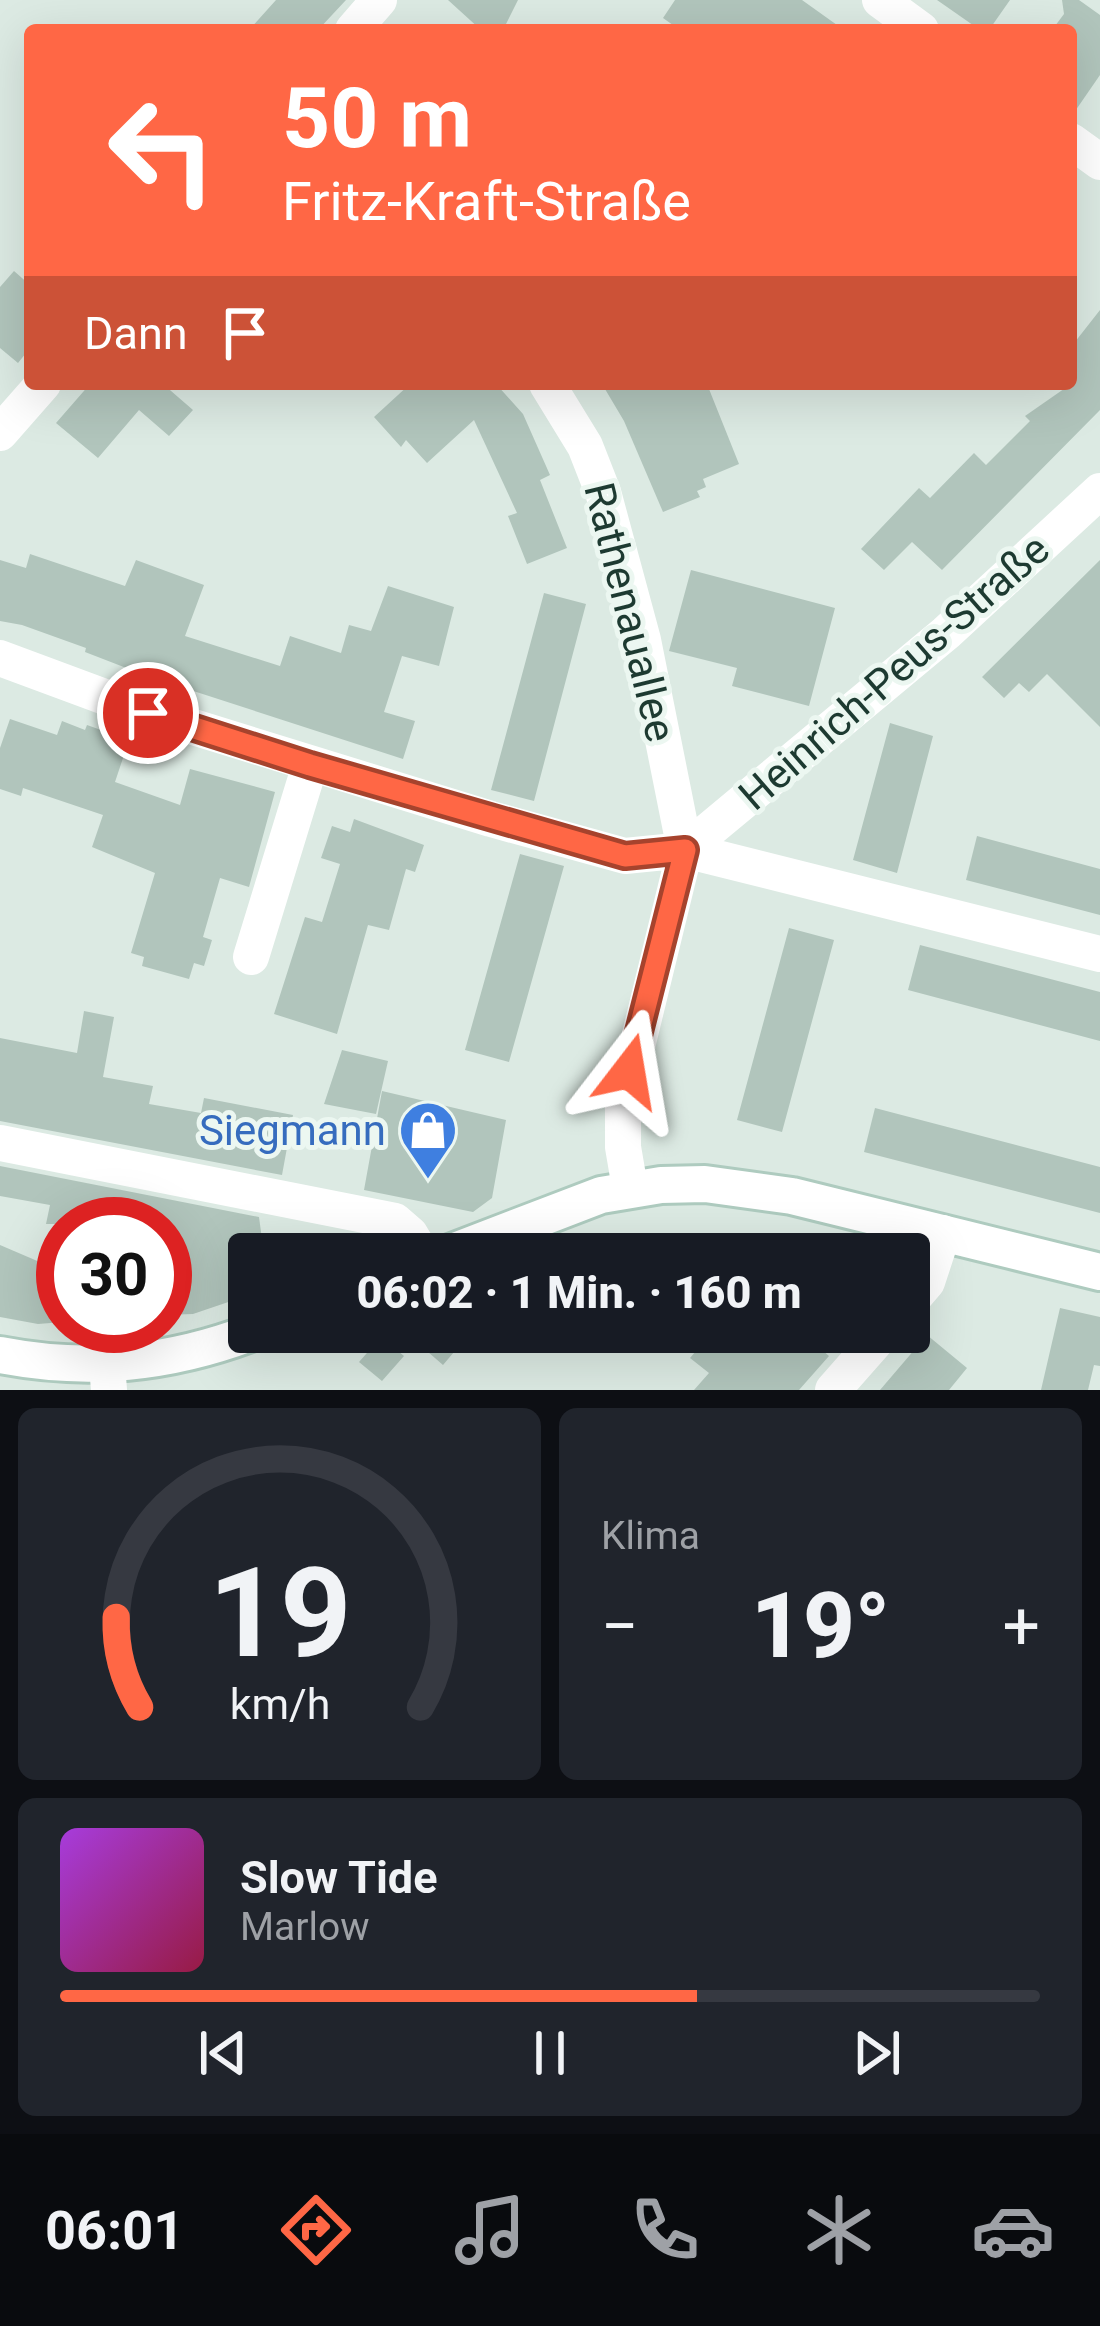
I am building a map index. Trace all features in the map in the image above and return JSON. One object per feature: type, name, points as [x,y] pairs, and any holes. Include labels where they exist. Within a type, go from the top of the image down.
[{"type":"street","points":[[358,24],[379,0]]},
{"type":"street","points":[[880,0],[913,24]]},
{"type":"street","points":[[0,433],[39,390]]},
{"type":"street","name":"Rathenauallee","points":[[552,390],[585,446],[603,492],[643,640],[685,850]]},
{"type":"street","name":"Heinrich-Peus-Straße","points":[[685,850],[946,633],[1100,491]]},
{"type":"street","points":[[0,658],[148,713],[310,765],[625,856],[685,850],[1100,954]]},
{"type":"street","points":[[251,956],[310,765]]},
{"type":"street","points":[[630,1188],[622,1104],[685,850]]},
{"type":"street","points":[[0,1143],[395,1221],[409,1233]]},
{"type":"street","points":[[499,1233],[574,1203],[630,1188],[705,1184],[748,1188],[1100,1272]]},
{"type":"street","points":[[930,1273],[943,1233]]},
{"type":"street","points":[[0,1355],[108,1378],[228,1340]]},
{"type":"street","points":[[833,1390],[866,1353]]},
{"type":"building","points":[[276,0],[346,0],[324,24],[254,24]]},
{"type":"building","points":[[448,0],[518,0],[506,24],[474,24]]},
{"type":"building","points":[[675,0],[802,0],[836,24],[672,24],[663,18]]},
{"type":"building","points":[[937,0],[1010,0],[993,24],[971,24]]},
{"type":"building","points":[[1062,0],[1079,0],[1100,15],[1100,75],[1077,108],[1077,24],[1056,24],[1064,14]]},
{"type":"building","points":[[14,271],[24,280],[24,356],[18,363],[0,348],[0,287]]},
{"type":"building","points":[[1100,310],[1100,410],[942,570],[912,542],[884,570],[861,549],[919,488],[930,498],[974,453],[986,465],[1030,421],[1025,416],[1062,390],[1077,390],[1077,339]]},
{"type":"building","points":[[85,390],[170,390],[193,410],[169,436],[139,410],[98,458],[56,423]]},
{"type":"building","points":[[403,390],[501,390],[523,414],[550,475],[540,480],[567,548],[527,564],[508,516],[517,513],[474,420],[427,463],[406,440],[401,447],[374,417]]},
{"type":"building","points":[[606,390],[709,390],[739,464],[703,479],[706,487],[697,491],[700,497],[663,512]]},
{"type":"building","points":[[30,554],[125,586],[136,560],[204,585],[185,636],[280,666],[290,636],[341,653],[349,625],[371,631],[388,586],[454,607],[439,666],[402,656],[384,712],[415,721],[403,759],[147,676],[85,652],[86,648],[0,621],[0,560],[26,568]]},
{"type":"building","points":[[1100,560],[1100,727],[1047,674],[1029,692],[1019,683],[1004,698],[982,677]]},
{"type":"building","points":[[691,570],[835,608],[809,706],[732,686],[737,668],[669,651]]},
{"type":"building","points":[[544,593],[586,604],[534,801],[491,790]]},
{"type":"building","points":[[10,719],[57,735],[62,721],[129,740],[115,782],[180,805],[190,769],[275,792],[249,887],[220,878],[203,937],[212,940],[204,966],[194,963],[189,979],[142,966],[144,957],[131,953],[155,873],[92,847],[103,815],[23,788],[21,796],[0,789],[0,748]]},
{"type":"building","points":[[890,723],[933,736],[897,873],[853,860]]},
{"type":"building","points":[[354,819],[424,845],[415,872],[406,869],[389,930],[368,925],[337,1034],[274,1014],[305,917],[322,922],[340,864],[321,858],[332,826],[350,832]]},
{"type":"building","points":[[977,836],[1100,869],[1100,915],[966,880]]},
{"type":"building","points":[[520,854],[564,866],[509,1062],[465,1050]]},
{"type":"building","points":[[789,928],[834,940],[782,1132],[737,1120]]},
{"type":"building","points":[[920,945],[1100,992],[1100,1041],[908,990]]},
{"type":"building","points":[[84,1011],[114,1017],[103,1077],[153,1086],[149,1104],[201,1113],[204,1098],[293,1115],[282,1175],[0,1121],[0,1038],[77,1053]]},
{"type":"building","points":[[342,1050],[388,1061],[376,1114],[324,1104]]},
{"type":"building","points":[[382,1091],[506,1120],[492,1198],[473,1212],[364,1190]]},
{"type":"building","points":[[875,1108],[1100,1167],[1100,1213],[864,1152]]},
{"type":"building","points":[[0,1166],[157,1197],[36,1197],[36,1202],[0,1196]]},
{"type":"building","points":[[192,1204],[259,1217],[261,1233],[228,1233],[228,1302],[193,1314]]},
{"type":"building","points":[[0,1245],[36,1260],[36,1324],[0,1317]]},
{"type":"building","points":[[1060,1308],[1100,1317],[1100,1366],[1094,1365],[1088,1390],[1041,1390]]},
{"type":"building","points":[[930,1337],[967,1368],[949,1390],[880,1390],[912,1353],[930,1353]]},
{"type":"building","points":[[367,1353],[404,1356],[382,1381],[359,1362]]},
{"type":"building","points":[[429,1353],[453,1353],[443,1365]]},
{"type":"building","points":[[694,1353],[829,1356],[799,1390],[694,1390],[709,1373],[690,1358]]},
{"type":"place","name":"Siegmann","points":[[428,1181]]},
{"type":"route","points":[[148,713],[625,856],[685,850],[629,1071]]}]
